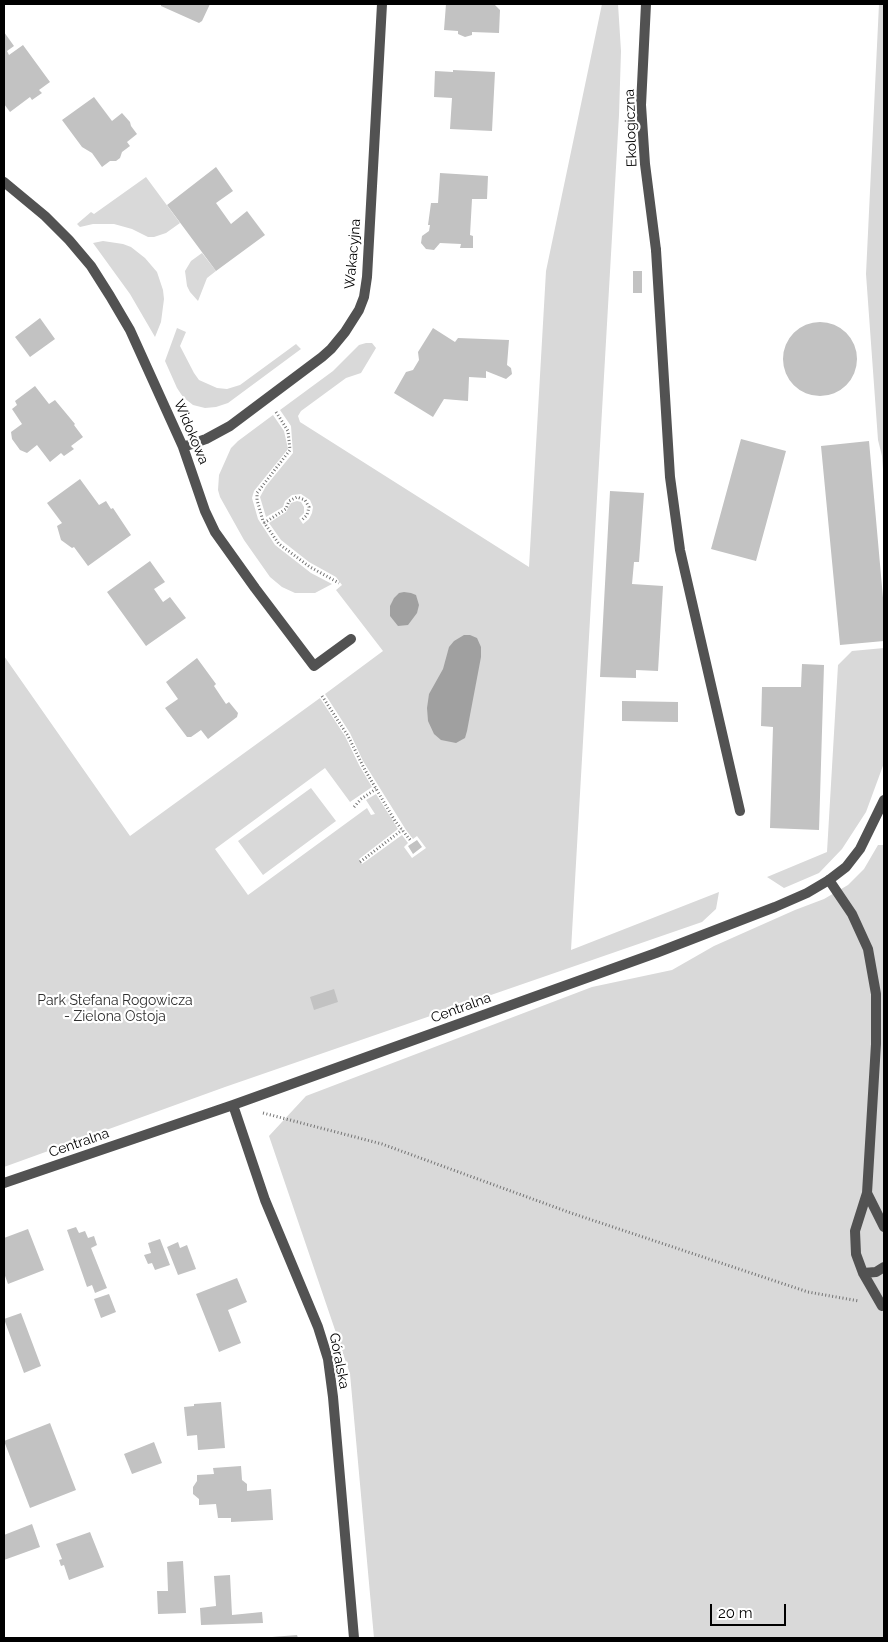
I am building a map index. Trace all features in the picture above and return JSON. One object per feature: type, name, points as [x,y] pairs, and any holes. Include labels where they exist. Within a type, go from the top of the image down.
[{"type":"street","name":"Wakacyjna","points":[[183,447],[206,439],[230,426],[322,357],[345,332],[359,310],[364,297],[367,277],[382,4]]},
{"type":"street","name":"Ekologiczna","points":[[646,4],[641,105],[645,164],[656,250],[670,478],[680,550],[740,811]]},
{"type":"street","name":"Widokowa","points":[[4,182],[45,216],[69,240],[90,266],[130,330],[183,447],[205,511],[216,532],[254,588],[314,666],[351,639]]},
{"type":"street","name":"Centralna","points":[[4,1183],[233,1105],[656,953],[775,907],[807,893],[846,867],[860,849],[884,800]]},
{"type":"street","points":[[829,880],[852,914],[868,949],[876,994],[876,1044],[867,1193],[855,1231],[856,1254],[863,1273],[882,1306]]},
{"type":"street","name":"Góralska","points":[[233,1105],[265,1200],[318,1327],[328,1359],[354,1638]]},
{"type":"street","points":[[867,1193],[884,1227]]},
{"type":"street","points":[[863,1273],[876,1272],[884,1267]]},
{"type":"path","points":[[274,410],[288,431],[290,450],[257,493],[257,500],[264,523],[279,544],[310,567],[339,584]]},
{"type":"path","points":[[264,523],[286,509],[289,501],[297,497],[305,500],[309,507],[307,515],[301,520]]},
{"type":"path","points":[[322,696],[348,736],[376,789],[411,842]]},
{"type":"path","points":[[354,807],[361,799],[376,789]]},
{"type":"path","points":[[360,862],[402,830]]},
{"type":"path","points":[[233,1105],[299,1124],[382,1144],[571,1213],[808,1292],[882,1306]]},
{"type":"green space","name":"Park Stefana Rogowicza - Zielona Ostoja","points":[[602,4],[618,4],[621,51],[619,115],[571,950],[719,892],[716,909],[702,922],[225,1087],[4,1167],[4,656],[130,836],[320,698],[345,736],[372,787],[350,802],[325,768],[215,849],[248,895],[367,808],[371,815],[375,814],[366,800],[376,794],[398,829],[359,859],[362,864],[402,835],[408,843],[404,847],[412,858],[426,848],[417,836],[413,839],[406,830],[363,761],[350,733],[325,694],[383,651],[336,590],[342,585],[336,577],[309,562],[281,540],[269,523],[286,512],[291,503],[297,501],[301,502],[304,507],[304,513],[299,518],[303,524],[312,513],[313,507],[310,500],[301,494],[292,495],[285,501],[283,507],[266,517],[260,497],[266,486],[293,453],[291,426],[280,410],[333,371],[359,345],[372,343],[376,348],[361,373],[346,378],[301,411],[298,416],[300,422],[529,567],[546,271]]},
{"type":"green space","points":[[879,4],[884,4],[884,483],[882,456],[878,440],[866,274]]},
{"type":"green space","points":[[146,177],[180,223],[166,233],[148,237],[132,229],[114,224],[93,224],[80,227],[77,224],[91,212],[94,214]]},
{"type":"green space","points":[[103,241],[131,247],[145,258],[157,272],[164,299],[161,322],[155,337],[130,294],[93,243]]},
{"type":"green space","points":[[202,253],[216,271],[207,278],[198,301],[187,286],[185,271],[191,261]]},
{"type":"green space","points":[[177,328],[186,332],[180,346],[194,373],[199,380],[217,388],[227,389],[240,385],[296,344],[301,349],[228,403],[205,408],[193,405],[183,397],[165,361]]},
{"type":"green space","points":[[273,415],[284,431],[288,449],[254,491],[252,498],[258,519],[275,545],[311,573],[332,584],[315,593],[295,593],[282,587],[270,577],[244,540],[218,490],[219,475],[231,448]]},
{"type":"green space","points":[[884,648],[884,763],[866,812],[842,849],[819,873],[784,888],[767,877],[827,852],[838,665],[852,651]]},
{"type":"green space","points":[[311,788],[336,821],[263,875],[238,841]]},
{"type":"green space","points":[[878,845],[884,845],[884,1638],[374,1638],[350,1374],[269,1136],[306,1096],[592,987],[672,970],[714,946],[824,899],[848,885],[864,869]]},
{"type":"shaded area","points":[[404,592],[416,595],[419,605],[417,613],[408,625],[398,626],[390,616],[390,606],[399,593]]},
{"type":"shaded area","points":[[464,635],[477,638],[481,647],[481,657],[465,738],[456,743],[441,740],[434,734],[428,721],[427,708],[429,694],[443,669],[449,647],[454,641]]},
{"type":"building","points":[[161,4],[210,4],[202,21],[199,23],[161,6]]},
{"type":"building","points":[[446,4],[494,4],[500,10],[499,33],[472,32],[472,35],[465,37],[458,34],[458,31],[444,30]]},
{"type":"building","points":[[4,32],[14,46],[7,51],[9,55],[23,45],[50,82],[39,90],[42,93],[32,100],[30,97],[10,112],[4,104]]},
{"type":"building","points":[[453,70],[495,72],[492,131],[450,129],[452,98],[434,97],[435,71],[453,72]]},
{"type":"building","points":[[94,97],[112,121],[122,113],[137,134],[127,142],[130,146],[122,152],[120,158],[116,161],[110,161],[102,167],[92,153],[82,147],[62,120]]},
{"type":"building","points":[[216,167],[233,191],[216,203],[231,224],[247,211],[265,235],[216,271],[167,205]]},
{"type":"building","points":[[440,173],[488,176],[487,199],[472,199],[470,235],[473,236],[473,248],[460,248],[461,244],[440,243],[434,250],[426,249],[421,243],[422,236],[429,231],[431,203],[438,203]]},
{"type":"building","points":[[633,271],[642,271],[642,293],[633,293]]},
{"type":"building","points":[[40,318],[55,339],[30,357],[15,337]]},
{"type":"building","points":[[820,322],[841,328],[851,338],[857,359],[851,380],[841,390],[820,396],[799,390],[789,380],[783,359],[789,338],[799,328]]},
{"type":"building","points":[[433,328],[455,342],[458,338],[509,340],[507,365],[511,368],[512,374],[506,379],[486,371],[486,378],[469,377],[468,401],[444,399],[433,417],[394,393],[406,372],[413,370],[419,360],[418,352]]},
{"type":"building","points":[[35,386],[49,404],[55,400],[83,437],[71,446],[74,449],[64,456],[61,453],[50,462],[37,445],[27,453],[20,450],[12,439],[11,432],[22,424],[12,409],[17,405],[15,401]]},
{"type":"building","points":[[741,439],[786,451],[756,561],[711,549]]},
{"type":"building","points":[[869,441],[884,609],[884,641],[840,645],[821,446]]},
{"type":"building","points":[[80,479],[99,505],[106,501],[111,509],[113,508],[131,535],[88,566],[74,547],[72,548],[61,540],[57,526],[62,523],[47,503]]},
{"type":"building","points":[[610,491],[644,493],[639,562],[634,562],[632,584],[663,586],[658,671],[636,670],[636,678],[600,677]]},
{"type":"building","points":[[150,561],[165,582],[154,589],[163,602],[170,597],[186,618],[146,646],[107,592]]},
{"type":"building","points":[[197,658],[216,684],[214,686],[226,704],[229,702],[238,713],[237,717],[208,739],[201,730],[191,737],[187,737],[165,708],[178,699],[166,682]]},
{"type":"building","points":[[802,664],[824,665],[819,830],[770,828],[773,727],[761,726],[762,687],[801,687]]},
{"type":"building","points":[[622,701],[678,702],[678,722],[622,721]]},
{"type":"building","points":[[417,840],[422,847],[413,854],[408,846]]},
{"type":"building","points":[[334,989],[338,1002],[314,1010],[310,997]]},
{"type":"building","points":[[76,1227],[79,1233],[85,1231],[88,1238],[94,1236],[97,1245],[91,1248],[107,1288],[95,1293],[92,1285],[87,1287],[67,1230]]},
{"type":"building","points":[[28,1229],[44,1270],[8,1284],[4,1273],[4,1238]]},
{"type":"building","points":[[160,1239],[170,1265],[155,1270],[152,1263],[148,1264],[144,1255],[151,1253],[148,1243]]},
{"type":"building","points":[[178,1242],[180,1248],[187,1245],[196,1269],[178,1275],[167,1247]]},
{"type":"building","points":[[237,1278],[247,1302],[228,1310],[241,1343],[219,1352],[196,1294]]},
{"type":"building","points":[[109,1294],[116,1312],[101,1318],[94,1299]]},
{"type":"building","points":[[21,1313],[41,1366],[24,1373],[4,1319]]},
{"type":"building","points":[[221,1402],[225,1448],[198,1450],[197,1435],[187,1436],[184,1407],[194,1406],[194,1404]]},
{"type":"building","points":[[50,1423],[76,1490],[30,1508],[4,1441]]},
{"type":"building","points":[[154,1442],[162,1463],[132,1474],[124,1454]]},
{"type":"building","points":[[241,1466],[242,1480],[247,1484],[247,1491],[271,1489],[273,1520],[231,1522],[231,1518],[218,1518],[216,1504],[199,1505],[199,1499],[193,1494],[197,1475],[214,1474],[213,1468]]},
{"type":"building","points":[[32,1524],[40,1547],[4,1560],[4,1535]]},
{"type":"building","points":[[90,1532],[104,1567],[69,1580],[64,1565],[61,1566],[59,1560],[62,1559],[56,1544]]},
{"type":"building","points":[[183,1561],[186,1613],[158,1614],[157,1591],[168,1591],[167,1562]]},
{"type":"building","points":[[230,1575],[232,1615],[262,1612],[263,1623],[201,1625],[200,1608],[216,1606],[214,1576]]},
{"type":"building","points":[[297,1635],[298,1638],[272,1638],[272,1637]]}]
